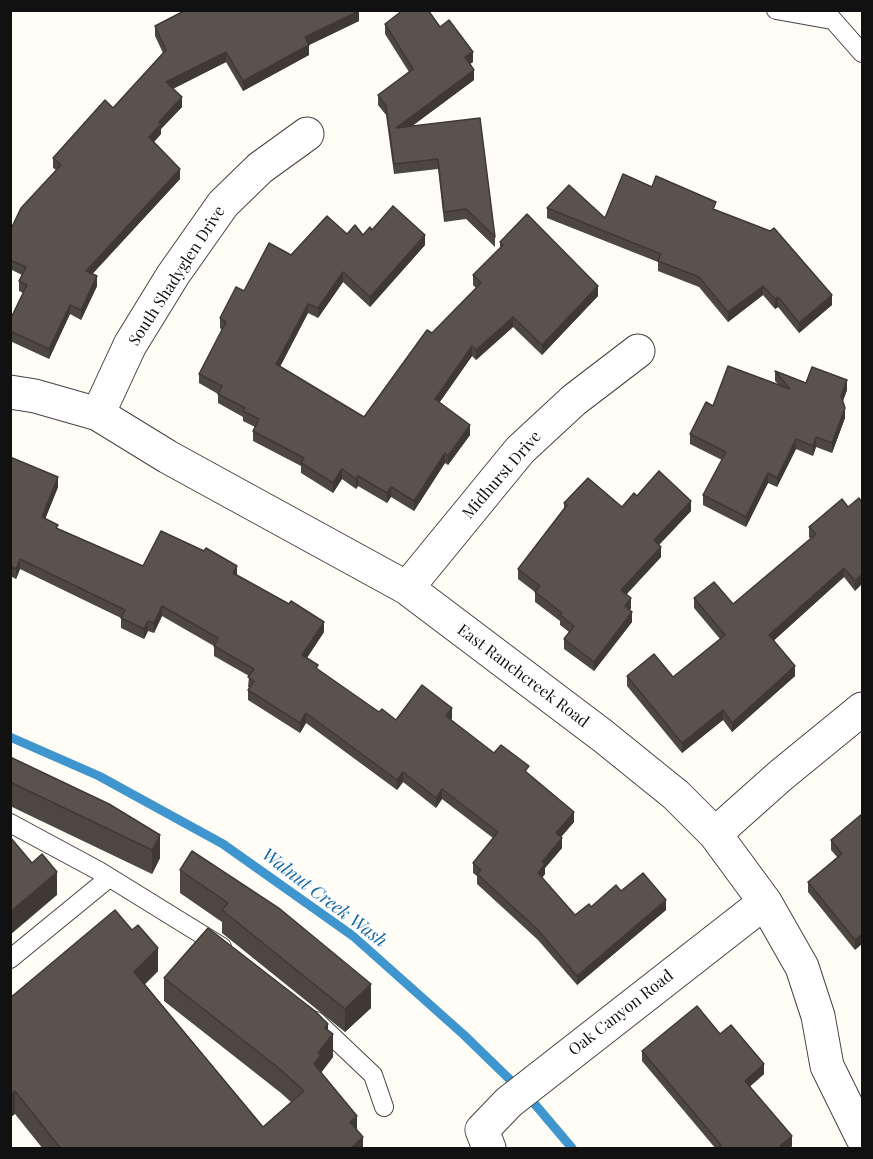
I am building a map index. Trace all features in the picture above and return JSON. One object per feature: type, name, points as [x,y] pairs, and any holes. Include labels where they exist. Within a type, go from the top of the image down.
[{"type":"street","name":"South Shadyglen Drive","points":[[98,414],[130,345],[173,275],[223,204],[260,168],[307,134]]},
{"type":"street","name":"Midhurst Drive","points":[[407,588],[520,450],[574,400],[638,351]]},
{"type":"street","name":"East Ranchcreek Road","points":[[10,392],[98,414],[168,457],[407,588],[603,736],[676,795],[715,834],[765,902],[802,967],[818,1016],[827,1066],[862,1137]]},
{"type":"street","points":[[715,834],[780,776],[862,709]]},
{"type":"street","name":"Oak Canyon Road","points":[[486,1139],[509,1102],[538,1077],[765,902]]},
{"type":"lane","points":[[776,10],[828,15],[862,52]]},
{"type":"lane","points":[[14,830],[110,878],[239,959]]},
{"type":"lane","points":[[10,959],[110,878]]},
{"type":"lane","points":[[304,1011],[373,1075],[384,1107]]},
{"type":"building","points":[[186,10],[359,11],[305,37],[309,45],[243,81],[226,52],[166,82],[182,97],[159,122],[161,124],[149,137],[180,169],[86,271],[97,276],[81,310],[70,305],[49,349],[10,331],[10,320],[27,285],[19,281],[26,267],[10,260],[10,231],[21,208],[61,165],[53,158],[105,100],[113,108],[166,50],[155,26]]},
{"type":"building","points":[[403,10],[428,10],[440,27],[449,20],[473,52],[465,57],[474,70],[396,128],[480,118],[495,237],[466,209],[444,212],[438,159],[394,164],[386,106],[378,95],[413,69],[385,24]]},
{"type":"building","points":[[623,174],[652,187],[656,176],[716,202],[713,209],[770,231],[774,228],[832,295],[799,323],[778,297],[775,299],[763,286],[728,312],[699,277],[658,261],[661,254],[547,208],[569,185],[605,218]]},
{"type":"building","points":[[393,206],[425,235],[370,297],[343,272],[318,308],[308,304],[276,364],[364,417],[427,330],[432,333],[481,283],[473,275],[503,245],[500,242],[527,214],[598,286],[542,345],[513,317],[476,350],[472,346],[435,399],[470,425],[448,456],[445,453],[414,501],[391,487],[387,493],[358,476],[356,479],[342,469],[333,483],[301,463],[304,458],[253,431],[259,419],[243,411],[245,408],[218,394],[222,386],[199,374],[226,322],[220,318],[236,287],[244,291],[269,243],[291,255],[327,216],[347,234],[355,225],[363,235],[370,227],[372,230]]},
{"type":"building","points":[[728,366],[790,389],[775,371],[806,383],[812,367],[847,380],[841,396],[845,408],[832,443],[816,437],[813,446],[796,439],[777,478],[768,473],[746,517],[703,495],[726,452],[690,434],[706,402],[713,406]]},
{"type":"building","points":[[10,457],[58,477],[42,517],[58,525],[56,528],[143,566],[161,531],[204,551],[206,548],[237,566],[233,573],[289,604],[291,601],[324,622],[302,655],[318,665],[316,668],[379,712],[382,709],[396,720],[422,685],[452,708],[446,716],[494,753],[501,745],[529,766],[525,771],[574,812],[556,833],[562,838],[542,862],[545,864],[538,873],[575,915],[589,904],[591,907],[616,885],[621,891],[643,873],[666,900],[577,976],[538,930],[477,874],[481,870],[473,863],[498,832],[442,789],[436,798],[403,772],[397,780],[306,713],[300,723],[248,690],[254,681],[248,677],[254,669],[214,646],[218,638],[162,606],[154,623],[148,621],[144,629],[121,618],[125,610],[20,559],[16,569],[10,566]]},
{"type":"building","points":[[659,471],[691,501],[654,540],[661,547],[621,590],[631,598],[625,606],[632,612],[594,662],[564,639],[574,626],[560,615],[562,613],[535,592],[540,586],[518,569],[567,505],[564,503],[588,478],[622,507],[634,493],[637,496]]},
{"type":"building","points":[[859,498],[862,503],[862,574],[855,581],[844,568],[769,635],[795,666],[732,723],[723,710],[682,743],[627,676],[654,654],[673,677],[725,635],[694,598],[714,582],[733,604],[816,534],[809,527],[842,499],[848,507]]},
{"type":"building","points":[[10,757],[109,804],[160,835],[152,850],[10,782]]},
{"type":"building","points":[[862,814],[862,934],[855,940],[808,882],[842,854],[831,840]]},
{"type":"building","points":[[10,837],[32,863],[42,854],[57,872],[10,912]]},
{"type":"building","points":[[192,851],[280,909],[371,984],[345,1009],[222,910],[228,903],[180,870]]},
{"type":"building","points":[[115,910],[132,930],[138,925],[158,948],[134,972],[263,1127],[304,1091],[281,1070],[164,978],[208,928],[315,1011],[328,1024],[325,1028],[333,1034],[318,1053],[321,1055],[314,1064],[357,1116],[350,1122],[363,1137],[350,1149],[61,1149],[15,1091],[10,1095],[10,998]]},
{"type":"building","points":[[697,1006],[720,1034],[731,1025],[764,1064],[745,1081],[792,1136],[780,1146],[781,1149],[717,1149],[721,1145],[642,1051]]},
{"type":"waterway","name":"Walnut Creek Wash","points":[[10,737],[99,776],[223,844],[353,936],[464,1035],[533,1102],[572,1148]]}]
